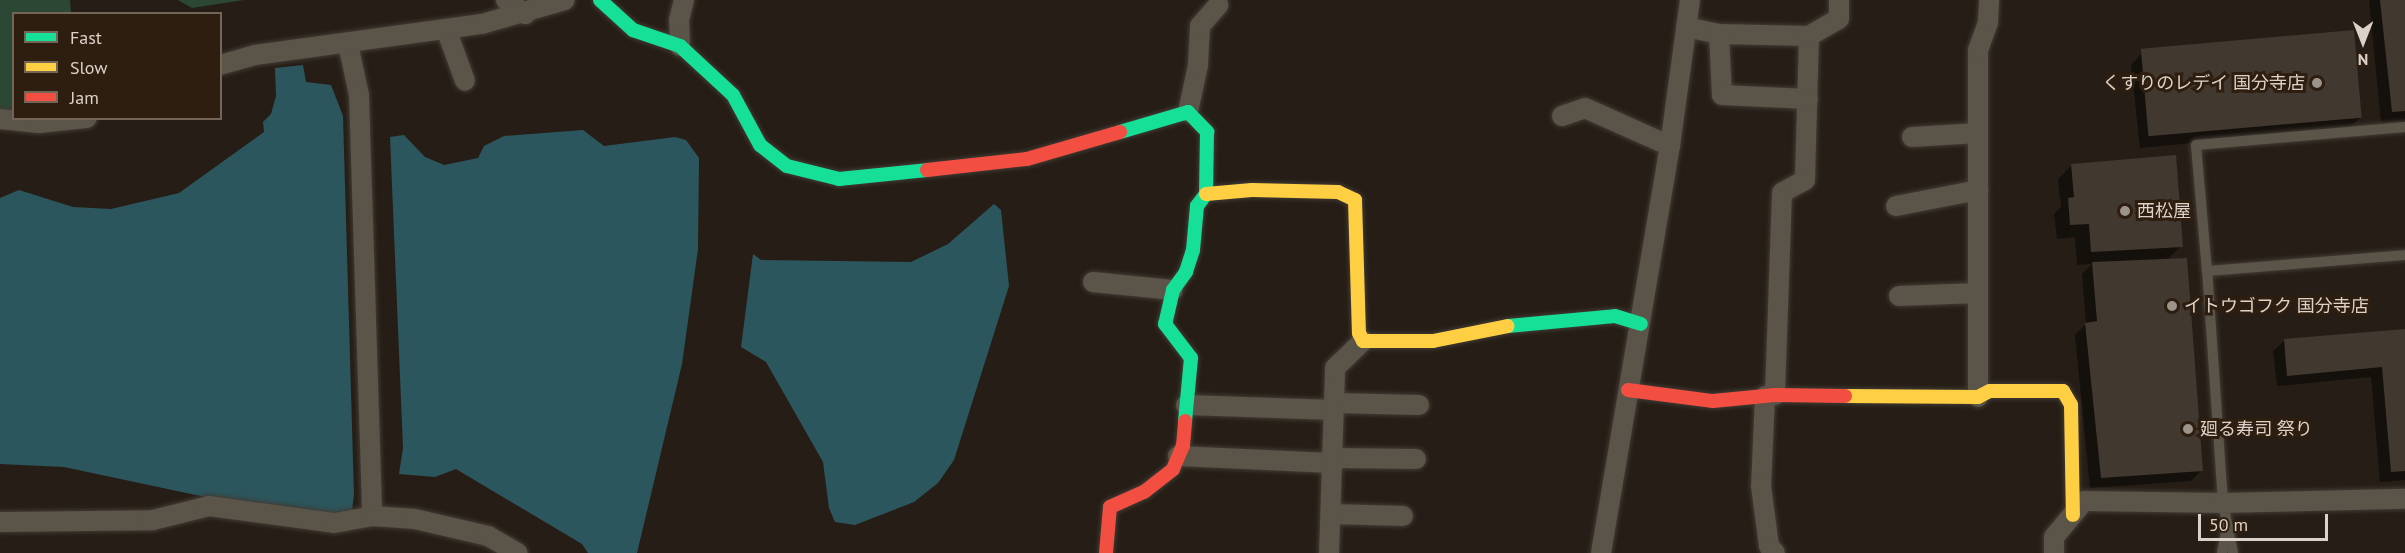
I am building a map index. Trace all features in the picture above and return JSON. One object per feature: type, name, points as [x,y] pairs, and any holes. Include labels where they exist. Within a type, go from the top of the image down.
[{"type":"street","points":[[506,0],[525,14]]},
{"type":"street","points":[[222,64],[255,55],[446,29],[525,14],[565,0]]},
{"type":"street","points":[[600,0],[633,30],[680,46],[733,95],[760,145],[788,166],[818,176],[839,179],[1027,159],[1188,112]]},
{"type":"street","points":[[680,46],[679,20],[684,0]]},
{"type":"street","points":[[1601,553],[1670,146],[1690,0]]},
{"type":"street","points":[[1686,27],[1719,34],[1809,36],[1839,19],[1839,0]]},
{"type":"street","points":[[1978,397],[1978,50],[1988,22],[1989,0]]},
{"type":"street","points":[[1188,112],[1198,65],[1200,27],[1218,5]]},
{"type":"street","points":[[446,29],[465,81]]},
{"type":"street","points":[[1719,34],[1722,95],[1808,99]]},
{"type":"street","points":[[1770,551],[1761,486],[1770,396],[1782,193],[1805,180],[1809,36]]},
{"type":"street","points":[[348,44],[359,95],[372,516]]},
{"type":"street","points":[[1562,116],[1585,108],[1670,146]]},
{"type":"street","points":[[1106,553],[1110,507],[1144,492],[1173,469],[1178,456],[1191,358],[1187,348],[1174,339],[1165,324],[1173,290],[1186,272],[1193,250],[1197,206],[1206,194],[1207,132],[1188,112]]},
{"type":"street","points":[[0,119],[39,123],[68,120]]},
{"type":"street","points":[[1912,137],[1978,133]]},
{"type":"street","points":[[1206,194],[1225,195],[1252,190],[1338,192],[1355,200],[1359,333],[1363,341]]},
{"type":"street","points":[[1896,206],[1978,190]]},
{"type":"street","points":[[1093,282],[1173,290]]},
{"type":"street","points":[[1899,296],[1978,293]]},
{"type":"street","points":[[1329,553],[1335,368],[1363,341],[1433,340],[1531,322],[1615,316],[1641,324]]},
{"type":"street","points":[[1628,390],[1713,401],[1770,396],[1978,397],[1990,391],[2063,392],[2071,405],[2073,515]]},
{"type":"street","points":[[1186,405],[1419,405]]},
{"type":"street","points":[[1178,456],[1332,460],[1416,459]]},
{"type":"street","points":[[2054,553],[2054,537],[2084,501],[2223,503],[2405,498]]},
{"type":"street","points":[[0,522],[153,520],[209,506],[334,523],[372,516],[438,523],[488,536],[518,553]]},
{"type":"street","points":[[1330,514],[1403,516]]},
{"type":"lane","points":[[2233,553],[2226,533],[2223,503],[2196,145],[2405,127]]},
{"type":"lane","points":[[2207,271],[2405,255]]},
{"type":"lane","points":[[2222,553],[2226,533]]},
{"type":"green space","points":[[0,0],[70,0],[71,12],[12,12],[12,111],[0,110]]},
{"type":"green space","points":[[178,0],[244,0],[192,8]]},
{"type":"water","points":[[303,65],[306,82],[331,85],[343,116],[354,495],[352,510],[334,517],[210,498],[64,467],[0,464],[0,198],[19,190],[73,207],[111,209],[179,193],[264,132],[263,122],[271,114],[276,96],[275,68]]},
{"type":"water","points":[[583,130],[604,146],[675,137],[686,140],[699,158],[698,249],[682,364],[637,553],[588,553],[582,544],[456,469],[435,477],[399,474],[403,448],[390,137],[404,135],[425,157],[444,165],[478,158],[484,146],[504,136]]},
{"type":"water","points":[[994,204],[1001,210],[1009,286],[954,460],[938,483],[914,502],[855,525],[835,522],[829,508],[823,462],[766,362],[741,347],[753,254],[761,260],[911,262],[948,244]]},
{"type":"building","points":[[2380,0],[2405,0],[2405,111],[2392,112]]},
{"type":"building","points":[[2354,30],[2362,118],[2148,136],[2141,49]]},
{"type":"building","name":"西松屋","points":[[2176,155],[2183,247],[2091,252],[2089,224],[2070,225],[2068,198],[2074,197],[2071,164]]},
{"type":"building","points":[[2187,258],[2203,471],[2101,478],[2085,323],[2097,321],[2092,262]]},
{"type":"building","points":[[2405,329],[2405,471],[2391,472],[2382,367],[2287,376],[2284,339]]},
{"type":"traffic: fast","points":[[600,0],[633,30],[680,46],[733,95],[760,145],[787,166],[839,179],[927,170]]},
{"type":"traffic: fast","points":[[1120,132],[1188,112],[1207,132],[1206,194],[1197,206],[1193,250],[1186,272],[1173,290],[1165,324],[1191,358],[1185,421]]},
{"type":"traffic: fast","points":[[1508,326],[1615,316],[1641,324]]},
{"type":"traffic: slow","points":[[1206,194],[1252,190],[1338,192],[1355,200],[1359,333],[1363,341],[1433,341],[1508,326]]},
{"type":"traffic: slow","points":[[1845,396],[1978,397],[1990,391],[2063,391],[2071,405],[2073,515]]},
{"type":"traffic: jam","points":[[927,170],[1027,159],[1120,132]]},
{"type":"traffic: jam","points":[[1628,390],[1713,401],[1775,395],[1845,396]]},
{"type":"traffic: jam","points":[[1106,553],[1110,507],[1144,492],[1173,469],[1183,446],[1185,421]]},
{"type":"place","name":"くすりのレデイ 国分寺店","points":[[2317,83]]},
{"type":"place","name":"西松屋","points":[[2125,211]]},
{"type":"place","name":"イトウゴフク 国分寺店","points":[[2172,306]]},
{"type":"place","name":"廻る寿司 祭り","points":[[2188,429]]}]
